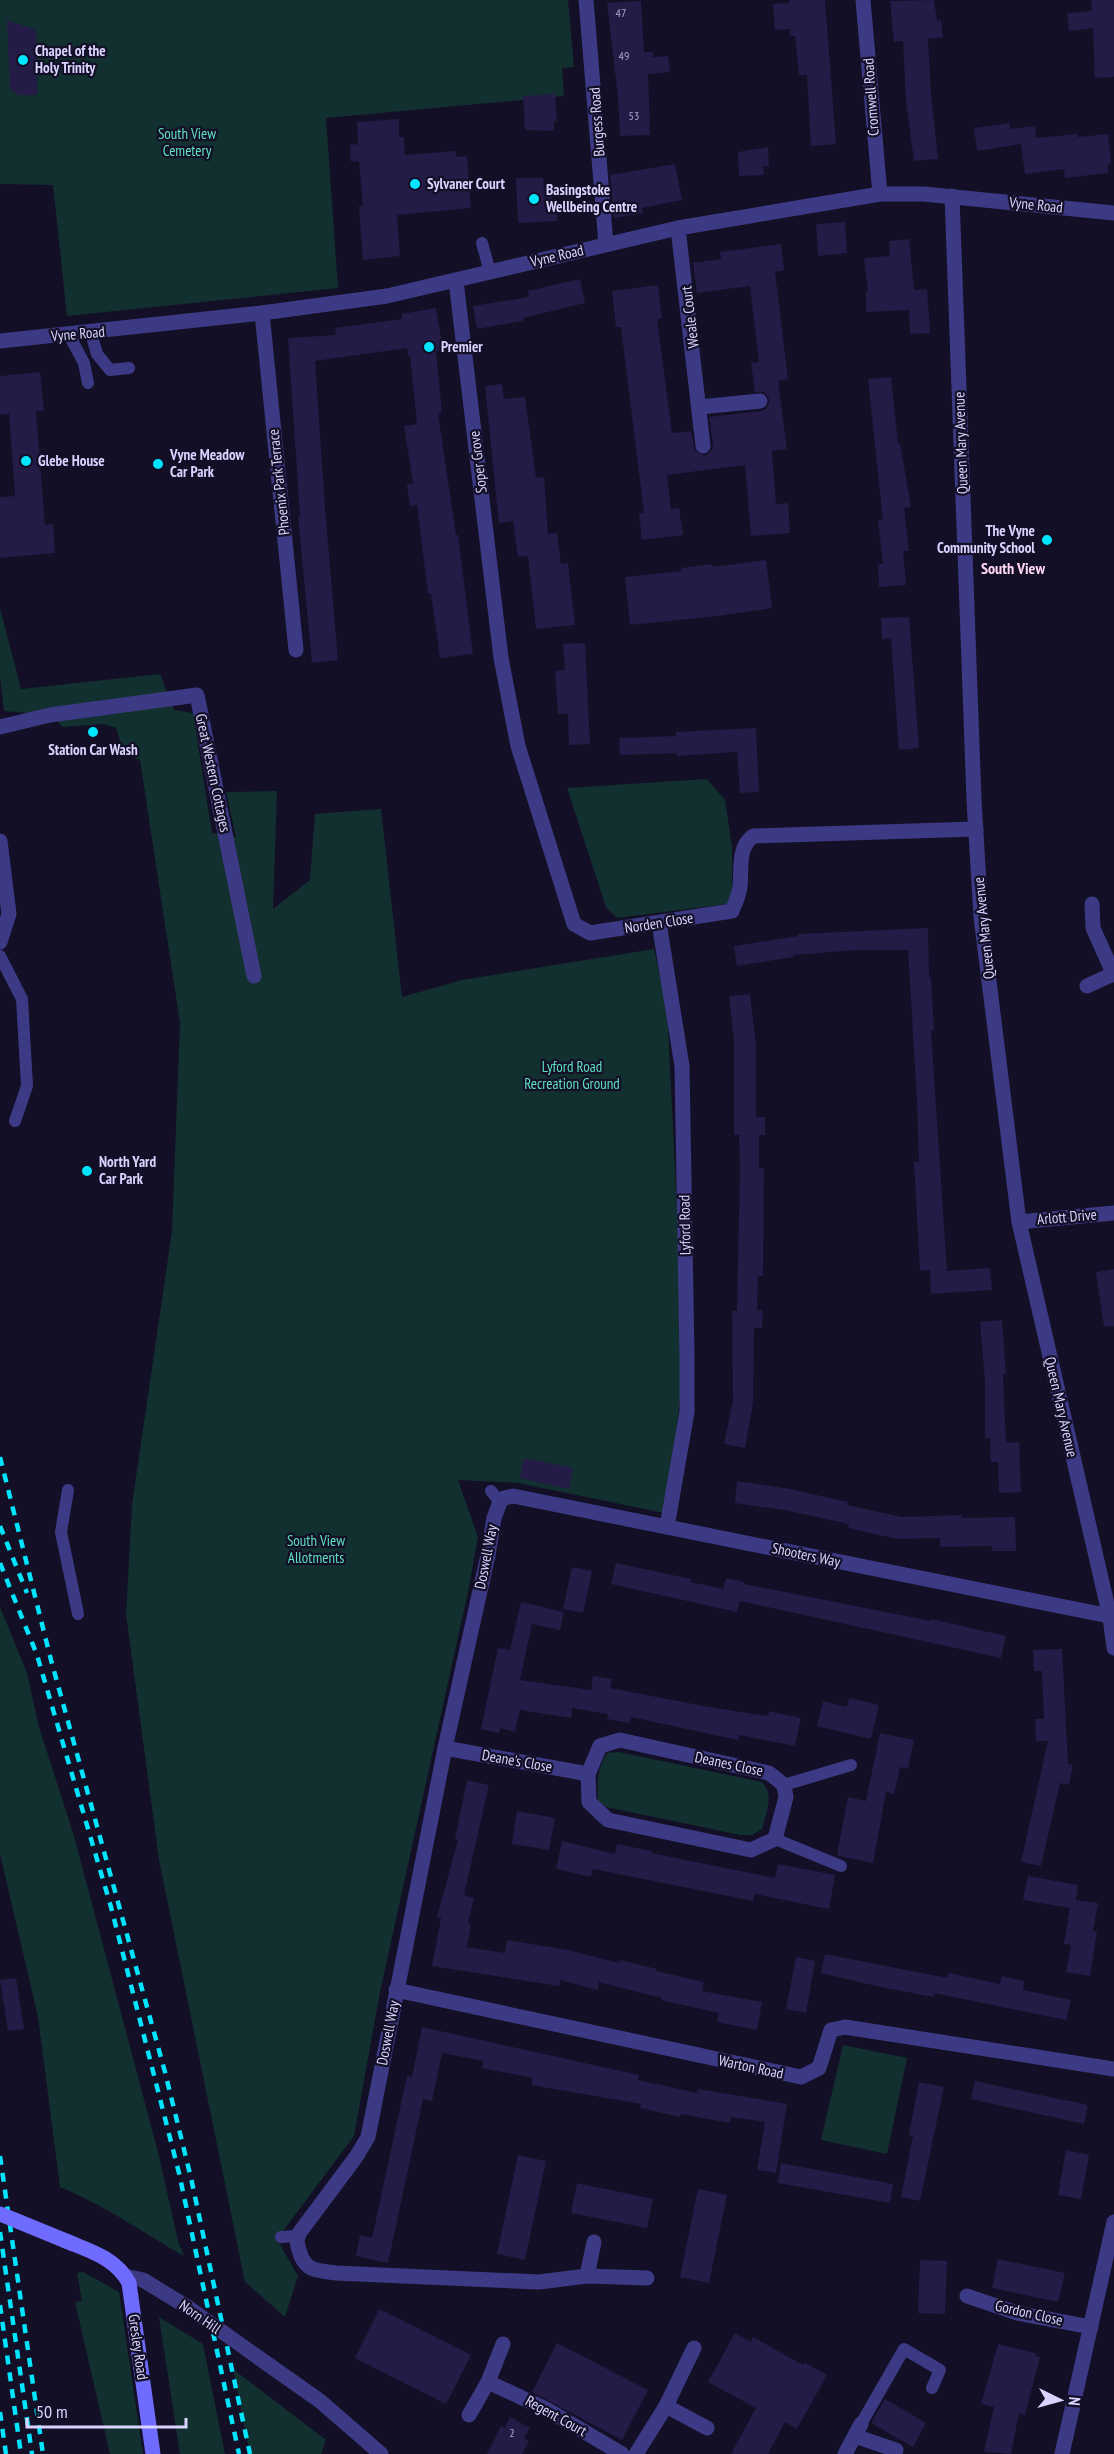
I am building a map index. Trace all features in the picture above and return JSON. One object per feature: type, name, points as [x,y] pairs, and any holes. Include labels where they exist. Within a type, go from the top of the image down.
[{"type":"street","name":"Burgess Road","points":[[586,0],[606,244]]},
{"type":"street","name":"Cromwell Road","points":[[863,0],[880,194]]},
{"type":"street","name":"Vyne Road","points":[[0,341],[262,314],[387,296],[678,228],[880,194],[952,196],[1114,213]]},
{"type":"street","name":"Queen Mary Avenue","points":[[952,196],[981,917],[1019,1222],[1112,1617],[1114,1648]]},
{"type":"street","name":"Weale Court","points":[[678,228],[703,446]]},
{"type":"street","name":"Soper Grove","points":[[456,281],[498,644]]},
{"type":"street","name":"Phoenix Park Terrace","points":[[262,314],[296,650]]},
{"type":"street","points":[[700,406],[760,401]]},
{"type":"street","name":"Norden Close","points":[[498,644],[518,746],[574,924],[590,933],[732,911],[740,890],[742,851],[747,840],[753,836],[976,829]]},
{"type":"street","name":"Great Western Cottages","points":[[0,727],[50,715],[197,695],[254,976]]},
{"type":"street","points":[[0,841],[9,914],[0,942]]},
{"type":"street","points":[[1087,986],[1113,975],[1093,928],[1092,904]]},
{"type":"street","name":"Lyford Road","points":[[659,923],[682,1066],[687,1344],[687,1412],[668,1527]]},
{"type":"street","name":"Arlott Drive","points":[[1019,1222],[1114,1213]]},
{"type":"street","name":"Shooters Way","points":[[495,1497],[513,1496],[1112,1617]]},
{"type":"street","name":"Doswell Way","points":[[297,2236],[368,2137],[445,1748],[488,1555],[495,1497]]},
{"type":"street","name":"Deanes Close","points":[[775,1839],[751,1850],[609,1820],[590,1802],[588,1774],[600,1746],[620,1740],[770,1773],[784,1785]]},
{"type":"street","name":"Deane's Close","points":[[445,1748],[588,1774]]},
{"type":"street","points":[[775,1839],[786,1797],[784,1785]]},
{"type":"street","name":"Warton Road","points":[[396,1990],[801,2078],[819,2068],[831,2030],[845,2026],[1114,2069]]},
{"type":"street","name":"Norn Hill","points":[[0,2214],[112,2262],[125,2276],[143,2280],[189,2308],[320,2401],[381,2454]]},
{"type":"street","points":[[1062,2454],[1091,2327],[1108,2283],[1114,2222]]},
{"type":"street","points":[[297,2236],[297,2244],[304,2263],[318,2271],[539,2282],[587,2276],[647,2278]]},
{"type":"street","points":[[587,2276],[594,2242]]},
{"type":"street","name":"Gresley Road","points":[[125,2276],[131,2293],[153,2454]]},
{"type":"street","name":"Gordon Close","points":[[967,2296],[1017,2313],[1091,2327]]},
{"type":"street","points":[[469,2415],[488,2382],[503,2344]]},
{"type":"street","points":[[636,2454],[666,2406],[694,2348]]},
{"type":"street","name":"Regent Court","points":[[488,2382],[546,2409],[622,2454]]},
{"type":"street","points":[[666,2406],[708,2428]]},
{"type":"street","points":[[845,2454],[858,2430],[896,2450]]},
{"type":"lane","points":[[482,243],[490,272]]},
{"type":"lane","points":[[91,333],[97,354],[110,370],[129,368]]},
{"type":"lane","points":[[69,335],[84,363],[88,383]]},
{"type":"lane","points":[[0,956],[22,999],[27,1086],[15,1121]]},
{"type":"lane","points":[[68,1490],[61,1532],[78,1614]]},
{"type":"lane","points":[[784,1785],[851,1765]]},
{"type":"lane","points":[[775,1839],[841,1866]]},
{"type":"lane","points":[[281,2237],[297,2236]]},
{"type":"lane","points":[[858,2430],[904,2349],[940,2370],[932,2388]]},
{"type":"green space","name":"South View Cemetery","points":[[0,0],[568,0],[574,67],[562,68],[564,96],[326,118],[338,288],[67,316],[53,185],[0,184]]},
{"type":"green space","points":[[0,608],[21,689],[160,674],[174,710],[193,713],[212,833],[236,837],[226,792],[277,791],[273,909],[310,880],[315,814],[381,809],[402,997],[462,980],[654,949],[667,1006],[680,1271],[680,1395],[669,1514],[518,1483],[458,1480],[478,1537],[469,1587],[380,1992],[354,2136],[277,2239],[298,2276],[285,2317],[245,2282],[159,1860],[126,1614],[132,1505],[172,1231],[180,1023],[140,760],[124,754],[116,728],[104,724],[63,727],[50,715],[4,711],[0,676]]},
{"type":"green space","points":[[707,779],[725,800],[732,847],[732,892],[727,904],[617,918],[606,907],[567,788]]},
{"type":"green space","points":[[0,1607],[27,1673],[39,1727],[74,1836],[159,2156],[178,2241],[184,2256],[107,2210],[60,2187],[38,2017],[0,1854]]},
{"type":"green space","points":[[619,1752],[762,1782],[769,1799],[762,1829],[752,1835],[740,1835],[606,1807],[598,1802],[599,1771],[607,1753]]},
{"type":"green space","points":[[843,2045],[907,2058],[887,2154],[821,2140]]},
{"type":"green space","points":[[83,2272],[119,2292],[143,2454],[110,2454],[75,2302],[82,2301],[77,2273]]},
{"type":"green space","points":[[159,2317],[203,2344],[225,2454],[180,2454]]},
{"type":"green space","points":[[233,2369],[326,2440],[321,2454],[250,2454]]},
{"type":"building","points":[[789,0],[825,0],[836,144],[811,146],[807,75],[799,75],[795,36],[790,36],[790,29],[775,30],[773,4],[789,3]]},
{"type":"building","points":[[934,0],[937,21],[941,20],[943,37],[928,39],[938,159],[914,161],[906,101],[903,41],[894,42],[890,1]]},
{"type":"building","points":[[1091,0],[1114,0],[1114,77],[1095,78],[1093,28],[1069,31],[1067,13],[1092,11]]},
{"type":"building","points":[[641,1],[644,52],[653,52],[653,57],[668,56],[670,72],[648,74],[650,135],[620,136],[618,97],[607,3]]},
{"type":"building","name":"Chapel of the Holy Trinity","points":[[7,20],[36,30],[37,95],[18,95],[10,88]]},
{"type":"building","points":[[555,94],[557,121],[554,121],[554,131],[525,130],[523,96]]},
{"type":"building","name":"Sylvaner Court","points":[[399,119],[399,137],[404,137],[405,155],[456,151],[456,157],[467,156],[471,208],[397,215],[400,256],[363,260],[359,206],[363,206],[359,161],[351,162],[350,145],[358,144],[357,122]]},
{"type":"building","points":[[1010,123],[1010,129],[1035,126],[1036,138],[1108,134],[1111,163],[1108,164],[1108,173],[1065,178],[1064,169],[1025,174],[1021,144],[977,151],[974,128]]},
{"type":"building","points":[[768,147],[769,166],[763,166],[764,175],[739,176],[738,152]]},
{"type":"building","points":[[675,164],[682,200],[642,208],[643,213],[614,218],[610,175]]},
{"type":"building","name":"Basingstoke Wellbeing Centre","points":[[516,178],[543,178],[544,193],[552,193],[552,205],[557,205],[557,221],[518,223]]},
{"type":"building","points":[[845,222],[847,253],[818,256],[816,224]]},
{"type":"building","points":[[909,239],[914,290],[927,289],[930,333],[910,334],[909,310],[866,312],[866,292],[868,292],[864,258],[890,256],[889,241]]},
{"type":"building","points":[[781,244],[784,270],[775,272],[788,379],[778,381],[787,449],[772,451],[776,504],[788,503],[790,533],[751,536],[745,465],[667,475],[671,509],[679,508],[683,535],[642,540],[639,514],[644,513],[621,327],[616,327],[612,291],[658,285],[662,318],[657,319],[672,433],[691,431],[695,451],[705,456],[712,450],[713,445],[709,417],[762,411],[766,409],[770,401],[765,392],[755,392],[751,363],[759,362],[750,286],[697,293],[693,263],[721,259],[720,252]]},
{"type":"building","points":[[580,279],[585,303],[523,318],[523,321],[477,329],[473,306],[529,297],[528,291]]},
{"type":"building","points":[[436,308],[443,350],[436,351],[442,412],[438,413],[456,535],[458,535],[473,654],[440,658],[431,593],[428,594],[417,505],[410,506],[407,484],[413,483],[404,426],[417,424],[410,355],[408,356],[407,348],[315,361],[338,660],[312,663],[298,516],[300,516],[288,338],[336,335],[335,328],[402,319],[402,314]]},
{"type":"building","name":"Glebe House","points":[[40,372],[44,411],[36,411],[45,525],[53,524],[55,553],[0,558],[0,497],[15,496],[9,414],[0,415],[0,376]]},
{"type":"building","points":[[891,377],[898,443],[900,443],[911,507],[904,508],[909,551],[903,551],[906,585],[879,587],[878,564],[883,564],[878,520],[883,520],[868,379]]},
{"type":"building","points":[[502,384],[504,399],[525,397],[536,478],[544,477],[548,534],[557,533],[561,564],[568,563],[575,625],[536,629],[528,556],[518,557],[513,521],[499,523],[485,386]]},
{"type":"building","points":[[766,560],[772,608],[630,625],[625,577],[682,571],[681,568],[712,564],[713,567]]},
{"type":"building","points":[[909,617],[919,748],[899,750],[891,638],[882,639],[881,618]]},
{"type":"building","points":[[585,643],[590,744],[569,745],[568,714],[558,714],[555,671],[565,670],[563,644]]},
{"type":"building","points":[[756,728],[759,792],[740,793],[737,752],[677,756],[677,753],[620,755],[619,738],[676,736],[676,732]]},
{"type":"building","points":[[928,928],[929,977],[931,977],[934,1030],[931,1031],[947,1271],[990,1268],[992,1290],[931,1294],[930,1270],[920,1271],[914,1162],[919,1162],[917,1100],[908,950],[857,950],[793,955],[793,957],[737,966],[734,946],[798,936],[798,934]]},
{"type":"building","points":[[750,994],[756,1045],[756,1117],[765,1117],[765,1135],[759,1135],[759,1168],[764,1168],[763,1276],[758,1276],[757,1310],[763,1310],[762,1328],[754,1328],[753,1403],[745,1448],[724,1444],[733,1400],[732,1311],[737,1311],[740,1167],[739,1135],[734,1135],[734,1040],[729,996]]},
{"type":"building","points":[[1114,1269],[1114,1326],[1104,1327],[1096,1272]]},
{"type":"building","points":[[1002,1320],[1006,1374],[1003,1374],[1006,1443],[1019,1442],[1021,1492],[999,1493],[998,1462],[991,1462],[990,1438],[985,1438],[985,1382],[980,1322]]},
{"type":"building","points":[[524,1458],[573,1468],[569,1489],[520,1478]]},
{"type":"building","points":[[737,1481],[790,1489],[902,1517],[962,1515],[962,1518],[1015,1517],[1016,1551],[992,1551],[992,1546],[940,1547],[940,1538],[897,1539],[848,1528],[849,1524],[784,1510],[735,1503]]},
{"type":"building","points":[[616,1563],[691,1579],[691,1582],[723,1589],[726,1578],[744,1582],[744,1584],[931,1621],[931,1619],[1006,1636],[1001,1658],[740,1601],[737,1612],[611,1584]]},
{"type":"building","points":[[572,1567],[592,1571],[583,1613],[563,1609]]},
{"type":"building","points":[[521,1602],[564,1612],[560,1630],[532,1624],[520,1680],[591,1690],[593,1676],[612,1679],[610,1688],[709,1707],[768,1716],[769,1711],[801,1718],[795,1746],[739,1735],[738,1740],[631,1717],[630,1723],[607,1719],[608,1714],[572,1708],[571,1718],[520,1710],[515,1732],[500,1728],[499,1733],[481,1729],[498,1648],[510,1650]]},
{"type":"building","points":[[1062,1649],[1068,1764],[1073,1765],[1069,1785],[1060,1783],[1041,1866],[1021,1862],[1048,1741],[1036,1741],[1035,1719],[1044,1719],[1042,1671],[1034,1671],[1033,1650]]},
{"type":"building","points":[[849,1698],[879,1705],[871,1739],[817,1726],[823,1701],[847,1707]]},
{"type":"building","points":[[880,1733],[914,1740],[908,1769],[900,1767],[894,1794],[886,1792],[873,1863],[837,1855],[848,1797],[866,1801]]},
{"type":"building","points":[[467,1780],[489,1785],[464,1895],[474,1898],[468,1923],[471,1924],[467,1947],[505,1953],[507,1940],[568,1950],[619,1963],[620,1960],[704,1982],[702,1991],[762,2002],[757,2030],[717,2022],[719,2013],[661,2000],[662,1998],[599,1982],[598,1990],[560,1980],[559,1986],[432,1966],[441,1918],[437,1917],[458,1840],[455,1839]]},
{"type":"building","points":[[517,1811],[555,1818],[549,1850],[512,1844]]},
{"type":"building","points":[[562,1841],[615,1854],[617,1844],[775,1878],[778,1864],[835,1875],[829,1909],[755,1894],[753,1901],[593,1869],[591,1877],[556,1869]]},
{"type":"building","points":[[1028,1876],[1078,1885],[1076,1900],[1098,1903],[1093,1931],[1097,1931],[1090,1976],[1066,1972],[1071,1945],[1064,1944],[1070,1908],[1023,1900]]},
{"type":"building","points":[[825,1954],[947,1978],[949,1973],[1000,1984],[1002,1976],[1024,1981],[1023,1990],[1071,2000],[1066,2020],[934,1993],[934,1997],[880,1987],[821,1973]]},
{"type":"building","points":[[796,1957],[815,1961],[806,2013],[786,2009]]},
{"type":"building","points":[[16,1978],[24,2029],[8,2031],[0,1980]]},
{"type":"building","points":[[422,2027],[639,2075],[638,2080],[697,2093],[698,2089],[787,2104],[776,2173],[757,2170],[765,2122],[731,2117],[730,2123],[681,2114],[680,2117],[640,2108],[641,2104],[531,2085],[533,2078],[482,2068],[483,2061],[442,2053],[432,2101],[423,2099],[388,2263],[356,2256],[360,2235],[372,2238],[407,2076],[412,2077]]},
{"type":"building","points":[[975,2081],[1088,2105],[1084,2124],[971,2099]]},
{"type":"building","points":[[919,2082],[944,2087],[920,2201],[901,2197],[913,2136],[909,2135]]},
{"type":"building","points":[[1066,2150],[1089,2155],[1081,2199],[1058,2195]]},
{"type":"building","points":[[518,2155],[546,2161],[525,2260],[497,2254]]},
{"type":"building","points":[[781,2163],[893,2184],[890,2203],[778,2183]]},
{"type":"building","points":[[577,2183],[653,2199],[647,2228],[571,2213]]},
{"type":"building","points":[[698,2189],[727,2195],[709,2283],[680,2277]]},
{"type":"building","points":[[998,2259],[1065,2273],[1058,2302],[992,2288]]},
{"type":"building","points":[[920,2260],[947,2261],[945,2314],[918,2313]]},
{"type":"building","points":[[379,2309],[471,2355],[446,2404],[355,2358]]},
{"type":"building","points":[[735,2333],[751,2342],[753,2337],[803,2365],[804,2362],[827,2375],[797,2429],[785,2422],[768,2454],[731,2454],[756,2408],[708,2382]]},
{"type":"building","points":[[557,2343],[648,2390],[622,2440],[532,2392]]},
{"type":"building","points":[[998,2344],[1036,2353],[1036,2356],[1040,2357],[1025,2415],[1019,2413],[1011,2454],[984,2452],[994,2407],[981,2404]]},
{"type":"building","points":[[885,2399],[926,2423],[913,2447],[871,2423]]},
{"type":"building","points":[[510,2417],[530,2428],[524,2438],[529,2441],[522,2454],[487,2454],[501,2426],[505,2428]]},
{"type":"railway","points":[[0,1457],[51,1660],[165,2072],[191,2178],[250,2454]]},
{"type":"railway","points":[[0,1526],[27,1593]]},
{"type":"railway","points":[[0,1563],[37,1655],[111,1907],[179,2173],[239,2454]]},
{"type":"railway","points":[[0,2156],[43,2454]]},
{"type":"railway","points":[[0,2232],[32,2454]]},
{"type":"railway","points":[[0,2305],[21,2454]]},
{"type":"railway","points":[[0,2412],[6,2454]]},
{"type":"place","name":"Chapel of the Holy Trinity","points":[[23,60]]},
{"type":"place","name":"Sylvaner Court","points":[[415,184]]},
{"type":"place","name":"Basingstoke Wellbeing Centre","points":[[534,199]]},
{"type":"place","name":"Premier","points":[[429,347]]},
{"type":"place","name":"Glebe House","points":[[26,461]]},
{"type":"place","name":"Vyne Meadow Car Park","points":[[158,464]]},
{"type":"place","name":"The Vyne Community School","points":[[1047,540]]},
{"type":"place","name":"Station Car Wash","points":[[93,732]]},
{"type":"place","name":"North Yard Car Park","points":[[87,1171]]},
{"type":"district","name":"South View","points":[[1013,568]]},
{"type":"park label","name":"Lyford Road Recreation Ground","points":[[572,1076]]},
{"type":"park label","name":"South View Allotments","points":[[316,1550]]}]
